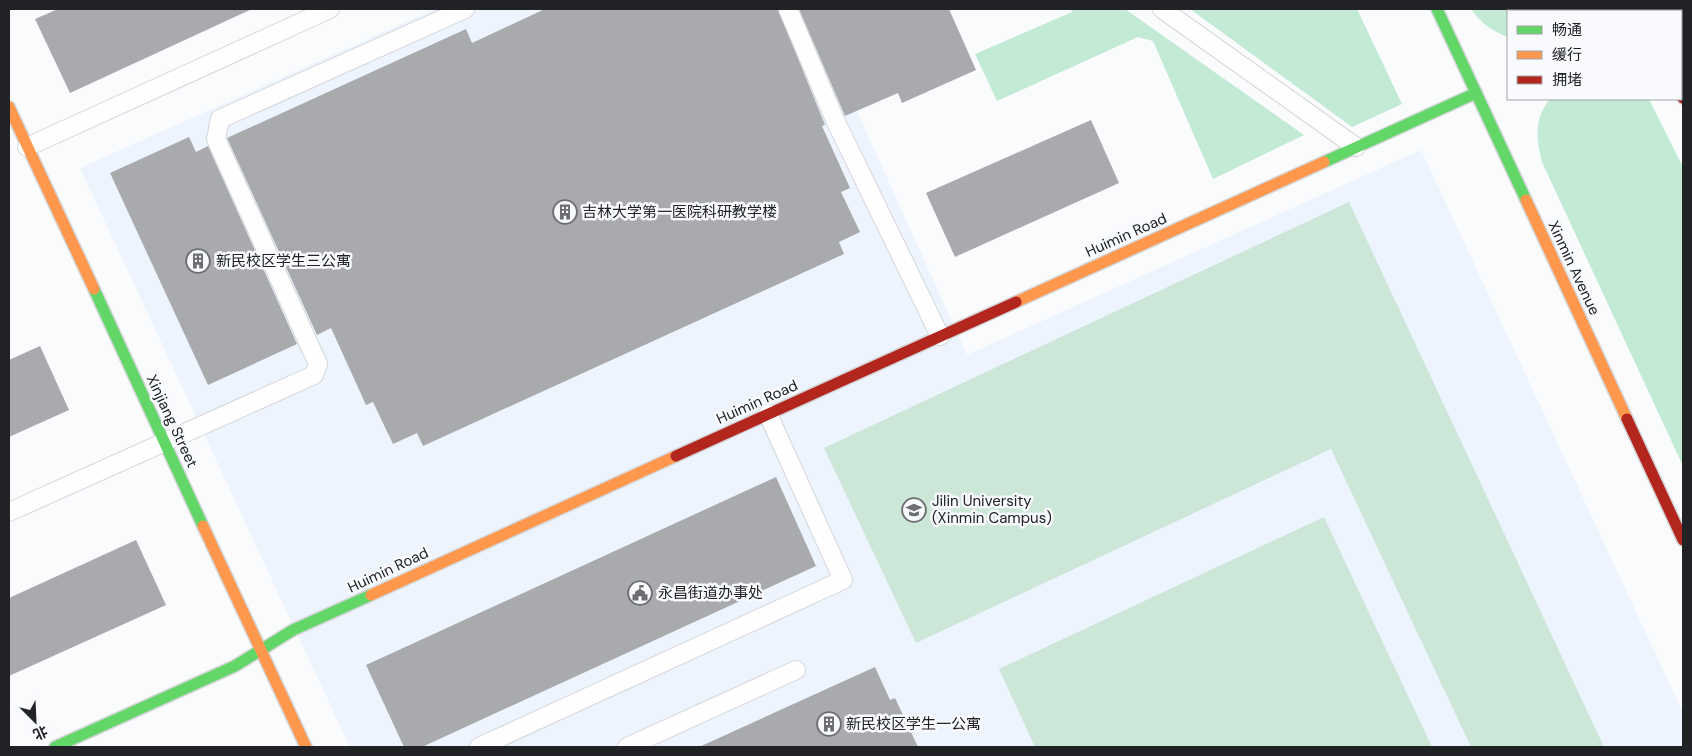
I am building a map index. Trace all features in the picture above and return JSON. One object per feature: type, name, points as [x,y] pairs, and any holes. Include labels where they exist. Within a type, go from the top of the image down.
[{"type":"street","name":"Xinmin Avenue","points":[[1437,9],[1683,540]]},
{"type":"street","name":"Huimin Road","points":[[54,747],[234,666],[293,630],[1476,94]]},
{"type":"street","name":"Xinjiang Street","points":[[9,107],[21,150],[166,443],[306,747]]},
{"type":"lane","points":[[21,150],[330,9]]},
{"type":"lane","points":[[9,512],[96,471],[166,443],[314,375],[318,364],[216,140],[220,119],[466,9]]},
{"type":"lane","points":[[788,9],[835,120],[940,336]]},
{"type":"lane","points":[[1162,9],[1356,147]]},
{"type":"lane","points":[[479,747],[843,580],[768,414]]},
{"type":"lane","points":[[627,747],[796,670]]},
{"type":"shaded area","name":"Jilin University (Xinmin Campus)","points":[[435,9],[818,9],[859,116],[967,355],[1421,150],[1683,713],[1683,747],[350,747],[80,168]]},
{"type":"green space","points":[[1071,9],[1125,9],[1304,135],[1213,179],[1153,41],[1138,37],[997,101],[975,54],[1072,12]]},
{"type":"green space","points":[[1190,9],[1357,9],[1402,104],[1352,127]]},
{"type":"green space","points":[[1471,9],[1578,9],[1507,10],[1507,37],[1487,26]]},
{"type":"green space","points":[[1549,100],[1650,100],[1683,167],[1683,466],[1542,162],[1538,145],[1538,129],[1545,106]]},
{"type":"green space","points":[[1349,202],[1604,747],[1471,747],[1331,449],[916,643],[824,448]]},
{"type":"green space","points":[[1324,517],[1432,747],[1035,747],[999,669]]},
{"type":"building","points":[[58,9],[252,9],[70,93],[35,19]]},
{"type":"building","name":"吉林大学第一医院科研教学楼","points":[[545,9],[778,9],[825,125],[822,126],[850,188],[841,192],[860,232],[839,242],[844,254],[423,446],[417,433],[393,444],[373,402],[366,405],[331,328],[317,335],[227,138],[466,29],[472,43]]},
{"type":"building","points":[[799,9],[949,9],[976,70],[902,103],[898,93],[845,116]]},
{"type":"building","points":[[1091,120],[1119,183],[955,257],[926,193]]},
{"type":"building","name":"新民校区学生三公寓","points":[[189,137],[196,152],[208,146],[297,344],[208,385],[110,173]]},
{"type":"building","points":[[40,346],[69,410],[9,437],[9,360]]},
{"type":"building","name":"永昌街道办事处","points":[[776,477],[816,566],[422,747],[404,747],[366,665]]},
{"type":"building","points":[[136,540],[166,605],[9,676],[9,598]]},
{"type":"building","name":"新民校区学生一公寓","points":[[875,667],[890,700],[895,698],[918,747],[699,747]]},
{"type":"traffic: fast","points":[[1437,9],[1526,200]]},
{"type":"traffic: fast","points":[[1324,162],[1476,93]]},
{"type":"traffic: fast","points":[[94,289],[203,526]]},
{"type":"traffic: fast","points":[[55,747],[235,666],[293,630],[371,595]]},
{"type":"traffic: slow","points":[[9,107],[94,289]]},
{"type":"traffic: slow","points":[[1016,302],[1324,162]]},
{"type":"traffic: slow","points":[[1526,200],[1627,419]]},
{"type":"traffic: slow","points":[[371,595],[676,456]]},
{"type":"traffic: slow","points":[[203,526],[306,747]]},
{"type":"traffic: jam","points":[[676,456],[1016,302]]},
{"type":"traffic: jam","points":[[1627,419],[1683,540]]},
{"type":"place","name":"吉林大学第一医院科研教学楼","points":[[565,212]]},
{"type":"place","name":"新民校区学生三公寓","points":[[198,261]]},
{"type":"place","name":"Jilin University (Xinmin Campus)","points":[[914,510]]},
{"type":"place","name":"永昌街道办事处","points":[[640,593]]},
{"type":"place","name":"新民校区学生一公寓","points":[[829,724]]}]
